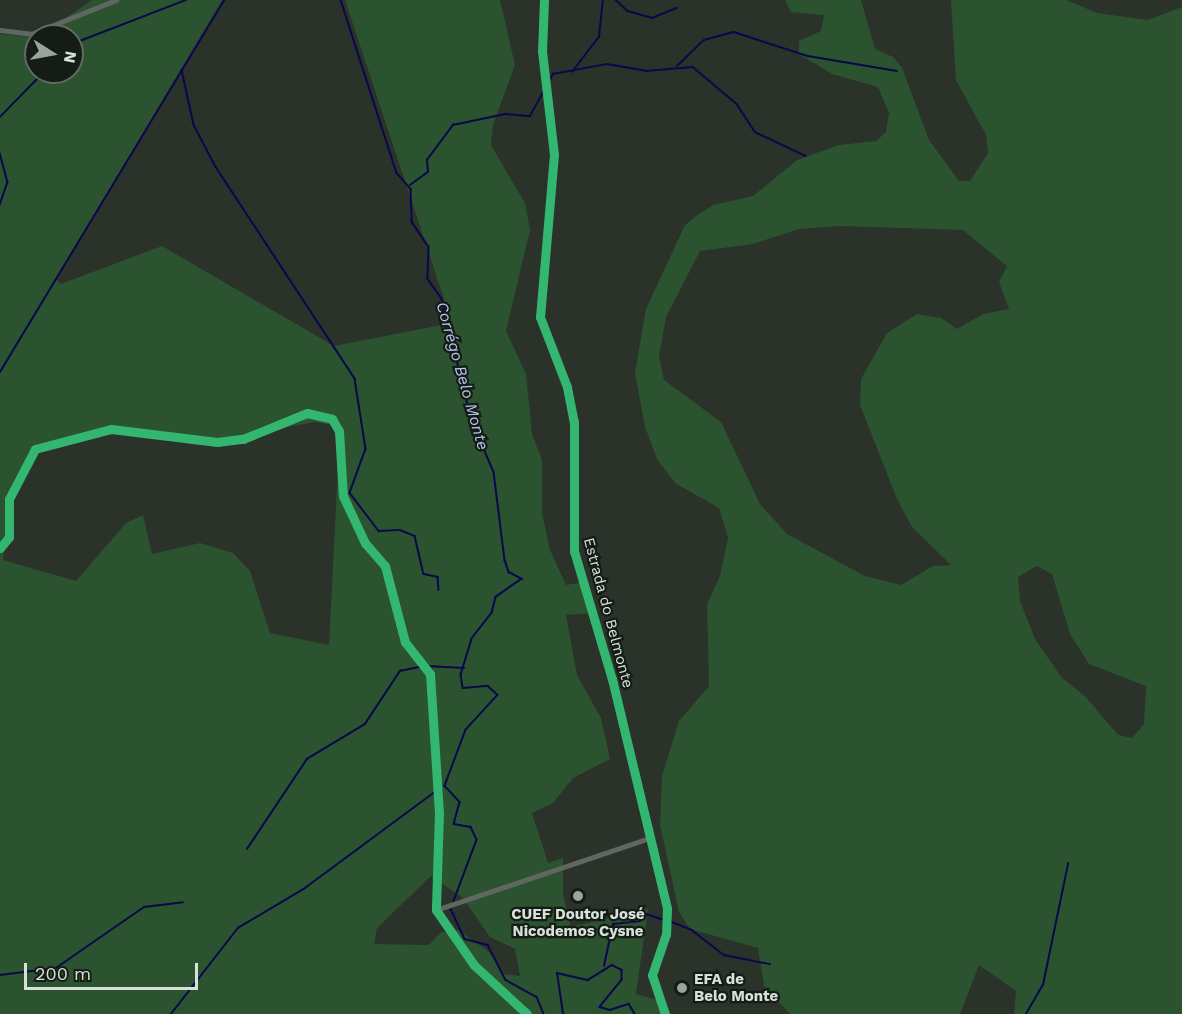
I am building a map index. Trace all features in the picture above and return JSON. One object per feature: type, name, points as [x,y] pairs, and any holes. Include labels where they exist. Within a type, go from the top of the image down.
[{"type":"street","points":[[0,30],[31,34],[116,0]]},
{"type":"street","name":"Estrada do Belmonte","points":[[544,0],[542,51],[554,154],[540,317],[574,422],[574,551],[650,838],[668,921],[652,975],[665,1014]]},
{"type":"street","points":[[0,548],[9,537],[9,499],[35,449],[111,429],[217,442],[243,439],[307,413],[332,419],[339,431],[343,496],[365,543],[385,566],[403,637],[427,667],[432,682],[439,812],[436,910],[474,965],[527,1014]]},
{"type":"street","points":[[436,910],[650,838]]},
{"type":"green space","points":[[92,0],[222,0],[56,279],[61,284],[162,246],[334,346],[452,323],[345,0],[500,0],[515,65],[493,125],[491,145],[525,203],[530,230],[506,331],[526,374],[532,434],[542,460],[542,513],[550,550],[566,585],[584,582],[593,613],[566,615],[577,675],[601,718],[610,759],[573,778],[553,803],[532,813],[548,863],[563,858],[563,894],[571,927],[648,909],[636,994],[657,1000],[663,1014],[0,1014],[0,34],[24,36],[24,84],[84,84],[84,24],[57,24]],"holes":[[[315,422],[332,425],[339,446],[329,645],[270,633],[250,571],[233,553],[200,543],[152,554],[143,515],[126,523],[76,581],[3,560],[11,506],[29,453],[114,429],[225,439]],[[431,876],[463,898],[490,937],[515,949],[520,976],[504,974],[488,951],[458,930],[441,932],[429,945],[374,944],[377,928]]]},
{"type":"green space","points":[[785,0],[861,0],[875,49],[893,57],[902,68],[929,140],[959,181],[970,181],[988,153],[986,135],[956,80],[951,0],[1066,0],[1097,13],[1148,20],[1182,7],[1182,1014],[1014,1014],[1016,991],[979,965],[960,1014],[790,1014],[764,986],[758,948],[690,929],[679,912],[660,825],[662,776],[679,721],[709,686],[707,604],[720,576],[728,538],[719,508],[675,483],[657,459],[645,427],[635,373],[646,309],[685,225],[713,205],[753,196],[797,160],[839,145],[876,141],[886,132],[889,113],[878,87],[832,74],[799,54],[799,41],[821,31],[824,15],[791,12]],"holes":[[[840,226],[963,230],[1007,266],[999,282],[1009,309],[983,314],[957,329],[941,318],[917,314],[887,333],[861,379],[860,405],[897,499],[912,527],[951,565],[933,566],[901,585],[865,576],[787,534],[760,504],[721,422],[664,380],[659,356],[666,317],[700,251],[753,244],[799,229]],[[1037,566],[1052,574],[1070,634],[1089,664],[1146,686],[1144,724],[1132,738],[1118,735],[1085,696],[1062,678],[1035,639],[1020,601],[1018,577]]]},
{"type":"waterway","points":[[84,39],[186,0]]},
{"type":"waterway","points":[[0,372],[224,0]]},
{"type":"waterway","name":"Corrégo Belo Monte","points":[[341,0],[397,173],[411,189],[412,222],[429,247],[428,279],[442,299],[472,421],[494,472],[505,560],[509,572],[522,579],[496,597],[492,613],[472,639],[461,674],[463,688],[488,686],[498,695],[466,730],[445,786],[460,802],[454,824],[471,827],[477,840],[451,909],[465,939],[488,945],[506,980],[537,997],[544,1014]]},
{"type":"waterway","points":[[572,72],[599,37],[603,0]]},
{"type":"waterway","points":[[616,0],[628,11],[652,18],[677,8]]},
{"type":"waterway","points":[[677,66],[704,40],[734,32],[808,56],[897,71]]},
{"type":"waterway","points":[[547,85],[553,74],[607,64],[645,71],[693,67],[737,104],[755,132],[806,156]]},
{"type":"waterway","points":[[182,70],[194,125],[216,167],[355,379],[366,449],[350,493],[379,531],[400,530],[415,536],[424,574],[438,577],[439,590]]},
{"type":"waterway","points":[[0,117],[32,84]]},
{"type":"waterway","points":[[410,185],[428,172],[427,160],[453,125],[505,114],[530,116],[545,89]]},
{"type":"waterway","points":[[0,153],[8,182],[0,205]]},
{"type":"waterway","points":[[247,849],[307,759],[365,724],[400,671],[423,666]]},
{"type":"waterway","points":[[427,666],[464,668]]},
{"type":"waterway","points":[[171,1014],[238,928],[305,888],[436,791]]},
{"type":"waterway","points":[[1026,1014],[1043,985],[1068,864]]},
{"type":"waterway","points":[[0,975],[56,968],[144,907],[183,902]]},
{"type":"waterway","points":[[604,966],[613,924],[640,921],[646,914],[665,920]]},
{"type":"waterway","points":[[669,921],[692,930],[724,955],[770,964]]},
{"type":"waterway","name":"Corrégo Belo Monte","points":[[563,1014],[557,973],[588,980],[612,965],[622,970],[622,980],[600,1007],[610,1010],[629,1004],[635,1014]]},
{"type":"cycle path","points":[[544,0],[542,51],[554,154],[540,317],[567,387],[574,422],[574,551],[612,679],[667,908],[666,934],[652,975],[665,1014]]},
{"type":"cycle path","points":[[0,548],[9,537],[9,499],[35,449],[111,429],[217,442],[243,439],[307,413],[332,419],[339,431],[343,496],[365,543],[385,566],[405,642],[430,674],[439,812],[436,910],[474,965],[527,1014]]},
{"type":"place","name":"CUEF Doutor José Nicodemos Cysne","points":[[578,896]]},
{"type":"place","name":"EFA de Belo Monte","points":[[682,988]]}]
